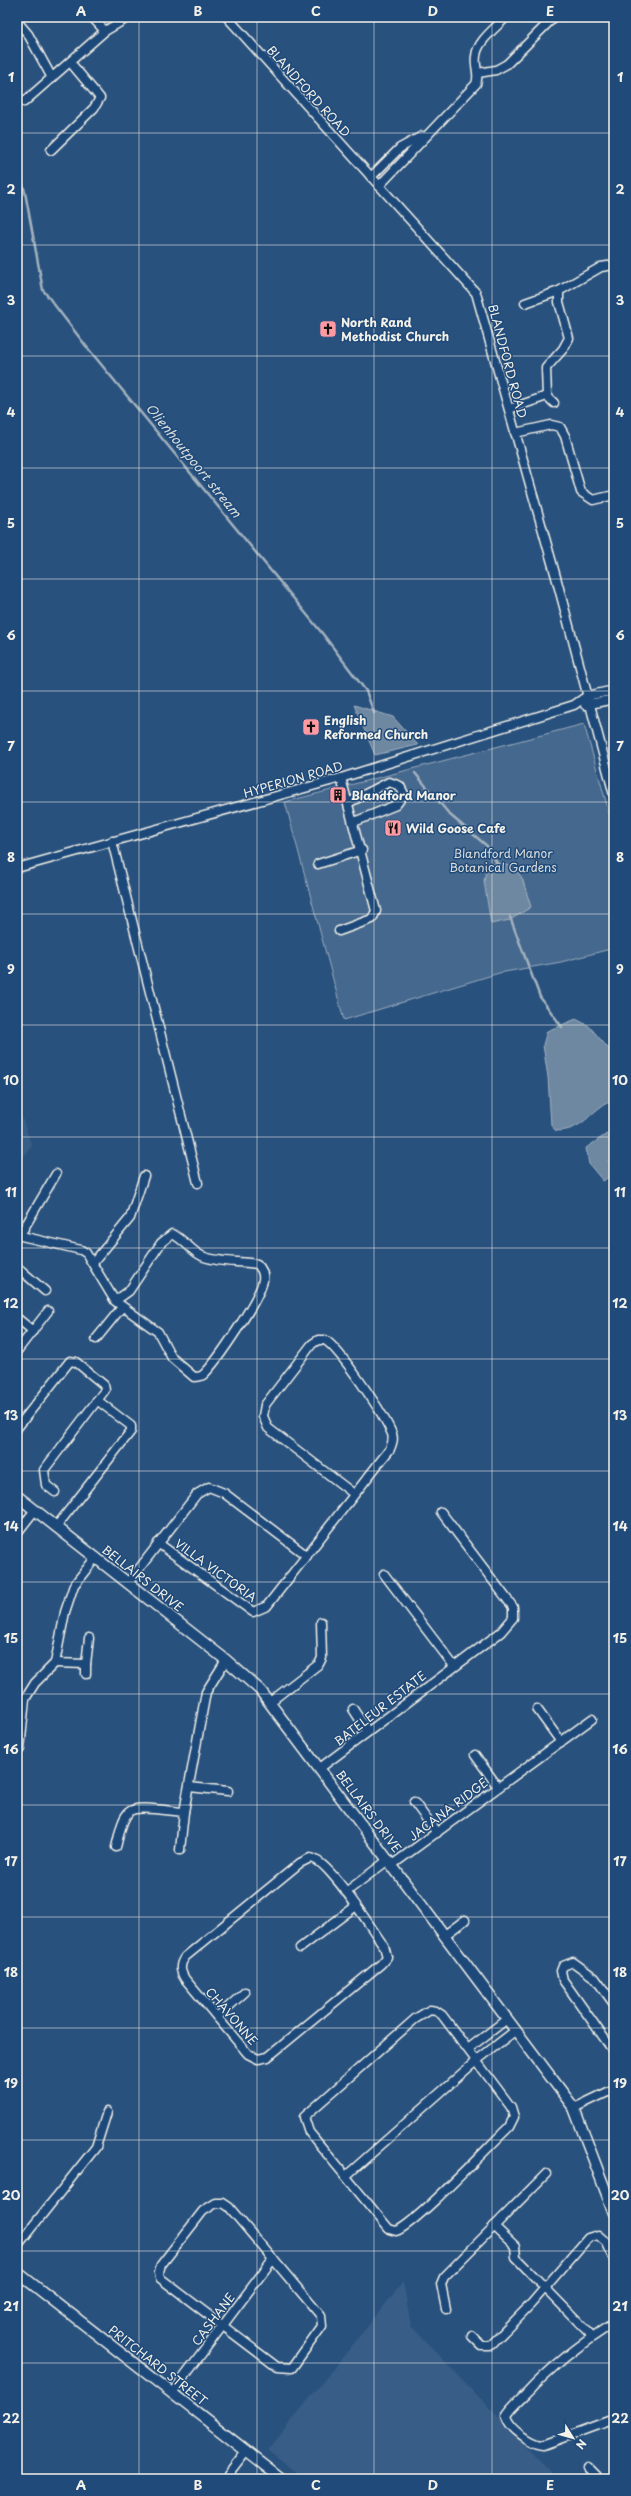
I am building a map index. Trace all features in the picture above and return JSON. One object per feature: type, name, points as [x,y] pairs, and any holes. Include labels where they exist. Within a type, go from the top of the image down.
[{"type":"street","points":[[92,17],[105,31]]},
{"type":"street","points":[[24,102],[105,31],[128,17]]},
{"type":"street","name":"BLANDFORD ROAD","points":[[227,17],[476,293],[556,577],[614,794]]},
{"type":"street","points":[[378,186],[425,135],[472,88],[478,79],[476,61],[477,50],[506,17]]},
{"type":"street","points":[[478,73],[496,70],[507,64],[554,17]]},
{"type":"street","points":[[17,21],[28,34],[52,78]]},
{"type":"street","points":[[51,150],[94,108],[100,98],[70,62]]},
{"type":"street","points":[[371,177],[400,148],[425,135]]},
{"type":"street","points":[[525,303],[559,291],[601,267],[614,265]]},
{"type":"street","points":[[554,403],[547,396],[546,368],[563,349],[569,338],[559,302],[559,291]]},
{"type":"street","points":[[509,409],[547,396]]},
{"type":"street","points":[[515,434],[551,425],[560,427],[565,436],[581,492],[593,500],[614,495]]},
{"type":"street","name":"HYPERION ROAD","points":[[17,868],[341,778],[574,705],[587,696],[614,690]]},
{"type":"street","name":"HYPERION ROAD","points":[[574,705],[589,705],[614,699]]},
{"type":"street","points":[[339,931],[372,919],[376,911],[362,850],[341,778]]},
{"type":"street","points":[[348,803],[389,782],[400,786],[404,794],[396,805],[354,822]]},
{"type":"street","points":[[112,841],[198,1183]]},
{"type":"street","points":[[318,864],[362,850]]},
{"type":"street","points":[[56,1174],[18,1235],[81,1250],[93,1263],[115,1301],[158,1332],[172,1358],[194,1377],[201,1376],[210,1366],[244,1319],[263,1281],[262,1269],[257,1264],[210,1259],[200,1255],[187,1243],[172,1234],[161,1243],[129,1291],[115,1301]]},
{"type":"street","points":[[93,1263],[130,1218],[144,1176]]},
{"type":"street","points":[[17,1267],[45,1291]]},
{"type":"street","points":[[96,1339],[122,1307]]},
{"type":"street","points":[[17,1351],[48,1311]]},
{"type":"street","points":[[17,1318],[33,1331]]},
{"type":"street","name":"VILLA VICTORIA","points":[[158,1543],[253,1612],[267,1606],[307,1556],[390,1449],[392,1434],[336,1350],[325,1340],[318,1340],[312,1344],[265,1405],[264,1422],[268,1428],[354,1494]]},
{"type":"street","points":[[17,1428],[70,1362],[76,1362],[104,1385],[104,1390],[97,1400],[44,1470],[46,1485],[55,1492]]},
{"type":"street","points":[[56,1527],[131,1431],[131,1426],[97,1400]]},
{"type":"street","name":"VILLA VICTORIA","points":[[128,1582],[197,1494],[212,1487],[224,1493],[307,1556]]},
{"type":"street","name":"BELLAIRS DRIVE","points":[[17,1496],[254,1682],[574,2108],[614,2213]]},
{"type":"street","points":[[17,1533],[35,1510]]},
{"type":"street","name":"BATELEUR ESTATE","points":[[320,1768],[501,1632],[510,1623],[514,1612],[513,1607],[441,1512]]},
{"type":"street","points":[[20,1749],[24,1699],[35,1683],[55,1663],[65,1612],[74,1585],[96,1557]]},
{"type":"street","points":[[384,1574],[454,1666]]},
{"type":"street","points":[[270,1702],[319,1664],[322,1658],[321,1622]]},
{"type":"street","points":[[86,1674],[89,1638]]},
{"type":"street","points":[[180,1850],[184,1812],[206,1692],[226,1660]]},
{"type":"street","points":[[55,1663],[86,1664]]},
{"type":"street","points":[[353,1709],[368,1732]]},
{"type":"street","points":[[537,1709],[561,1742]]},
{"type":"street","name":"JACANA RIDGE","points":[[390,1862],[437,1833],[592,1719]]},
{"type":"street","name":"JACANA RIDGE","points":[[475,1755],[498,1787]]},
{"type":"street","points":[[189,1787],[228,1792]]},
{"type":"street","points":[[414,1802],[437,1833]]},
{"type":"street","points":[[116,1847],[126,1816],[131,1810],[140,1808],[184,1812]]},
{"type":"street","name":"CHAVONNE","points":[[314,1858],[322,1864],[356,1906],[386,1950],[385,1960],[276,2050],[263,2059],[250,2056],[182,1975],[181,1964],[185,1957],[305,1860],[314,1858]]},
{"type":"street","points":[[346,1892],[390,1862]]},
{"type":"street","points":[[300,1948],[356,1906]]},
{"type":"street","points":[[445,1935],[466,1920]]},
{"type":"street","points":[[614,2004],[586,1970],[573,1962],[563,1966],[561,1971],[563,1980],[614,2052]]},
{"type":"street","points":[[217,2017],[245,1992]]},
{"type":"street","points":[[430,2010],[436,2011],[442,2015],[468,2049],[512,2107],[514,2114],[512,2122],[416,2217],[399,2231],[390,2229],[347,2175],[309,2132],[304,2121],[306,2114],[415,2019],[430,2010]]},
{"type":"street","points":[[468,2049],[507,2018]]},
{"type":"street","points":[[347,2175],[476,2061],[516,2030]]},
{"type":"street","points":[[574,2108],[614,2089]]},
{"type":"street","points":[[17,2246],[96,2147],[107,2112]]},
{"type":"street","points":[[446,2309],[442,2280],[546,2174]]},
{"type":"street","points":[[220,2202],[229,2207],[273,2260],[319,2313],[323,2323],[295,2366],[291,2368],[277,2367],[162,2281],[159,2269],[203,2211],[208,2206],[220,2202]]},
{"type":"street","points":[[494,2226],[515,2246],[516,2258],[546,2287],[592,2336]]},
{"type":"street","points":[[472,2336],[482,2346],[490,2346],[531,2304],[581,2245],[594,2235],[604,2238],[614,2260]]},
{"type":"street","name":"CASHANE","points":[[172,2393],[273,2260]]},
{"type":"street","name":"PRITCHARD STREET","points":[[17,2272],[282,2479]]},
{"type":"street","points":[[614,2323],[592,2336],[538,2381],[506,2416],[507,2420],[530,2440],[543,2445],[614,2419]]},
{"type":"street","points":[[225,2479],[246,2452]]},
{"type":"street","points":[[587,2467],[600,2479]]},
{"type":"shaded area","points":[[354,705],[393,717],[418,745],[375,755]]},
{"type":"shaded area","points":[[498,863],[514,867],[522,878],[531,907],[510,920],[491,924],[484,881],[487,865]]},
{"type":"shaded area","points":[[576,1019],[589,1026],[614,1055],[614,1101],[606,1103],[600,1107],[582,1123],[575,1127],[556,1131],[551,1125],[548,1077],[543,1045],[547,1031]]},
{"type":"shaded area","points":[[17,1103],[32,1146],[17,1165]]},
{"type":"shaded area","points":[[614,1129],[614,1155],[608,1160],[613,1169],[613,1174],[603,1181],[589,1164],[586,1148]]},
{"type":"shaded area","points":[[403,2282],[411,2326],[558,2479],[305,2479],[268,2450]]},
{"type":"green space","name":"Blandford Manor Botanical Gardens","points":[[584,724],[614,830],[614,948],[561,962],[499,973],[344,1020],[285,802]]},
{"type":"waterway","name":"Olienhoutpoort stream","points":[[17,164],[25,192],[43,290],[86,346],[322,633],[366,691],[374,713]]},
{"type":"waterway","name":"Olienhoutpoort stream","points":[[415,773],[450,815],[487,846],[498,865]]},
{"type":"waterway","name":"Olienhoutpoort stream","points":[[510,917],[540,997],[562,1027]]},
{"type":"place","name":"North Rand Methodist Church","points":[[328,329]]},
{"type":"place","name":"English Reformed Church","points":[[311,727]]},
{"type":"place","name":"Blandford Manor","points":[[338,795]]},
{"type":"place","name":"Wild Goose Cafe","points":[[393,828]]}]
